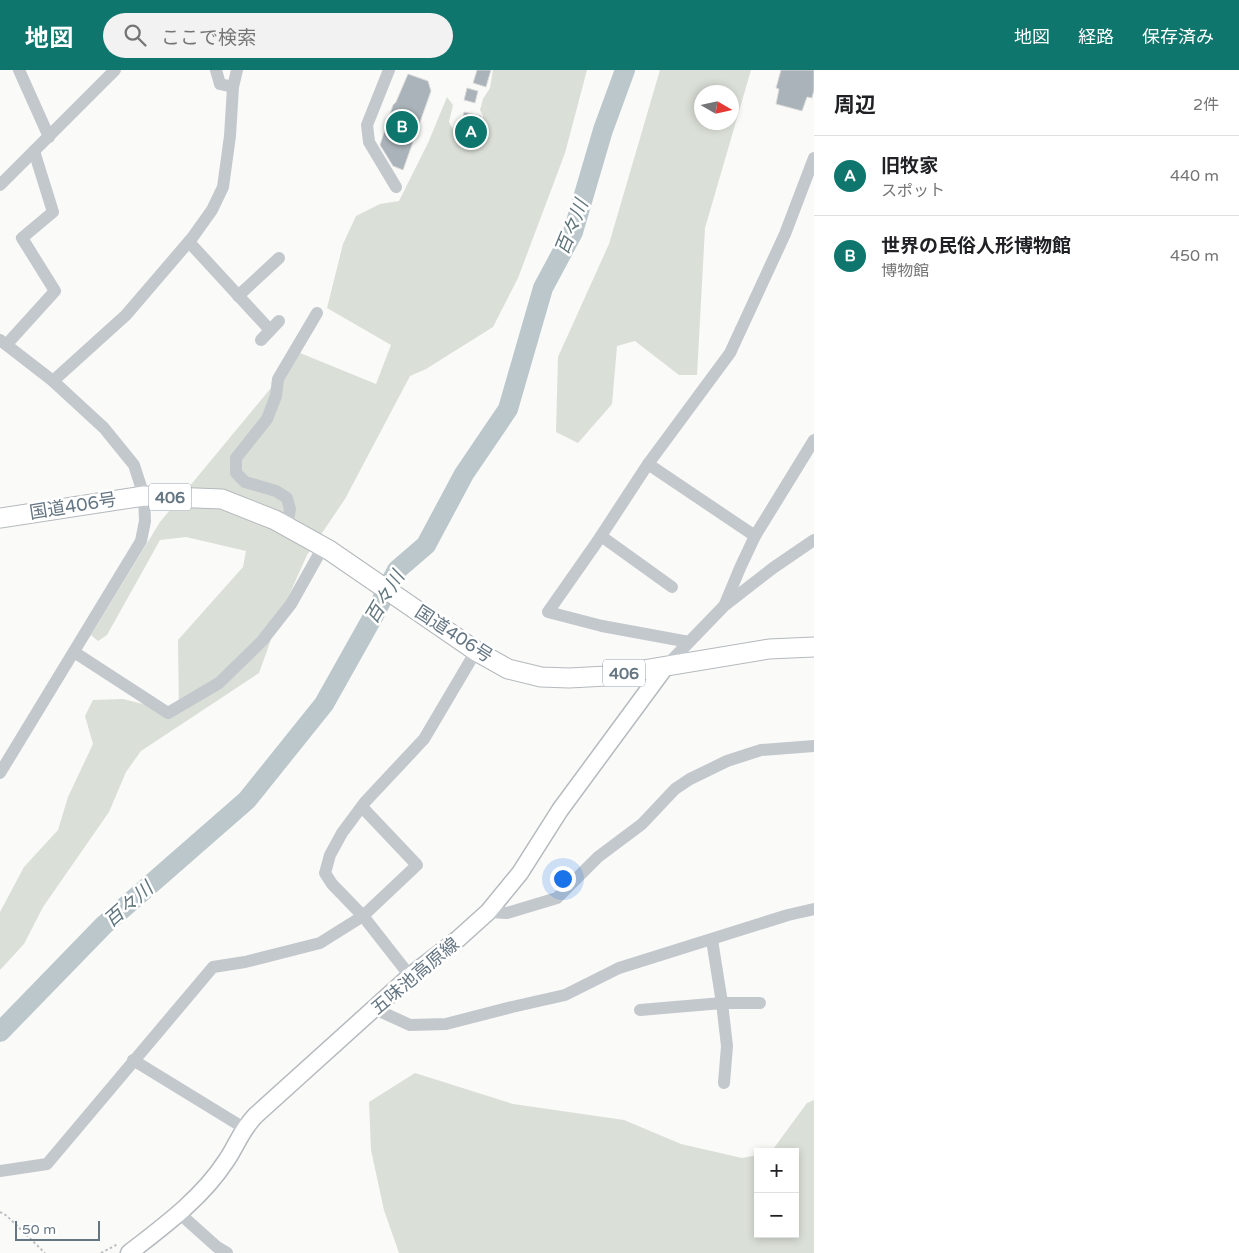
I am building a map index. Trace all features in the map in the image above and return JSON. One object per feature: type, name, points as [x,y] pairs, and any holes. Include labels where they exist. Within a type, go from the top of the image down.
[{"type":"highway","name":"国道406号","points":[[0,518],[144,496],[222,499],[275,520],[326,548],[476,652],[508,669],[541,677],[607,676],[769,649],[814,647]]},
{"type":"main road","name":"五味池高原線","points":[[129,1253],[158,1231],[198,1195],[226,1162],[244,1128],[410,976],[458,939],[488,912],[520,873],[560,810],[666,666]]},
{"type":"street","points":[[19,70],[48,137]]},
{"type":"street","points":[[0,186],[115,70]]},
{"type":"street","points":[[216,70],[220,84],[232,87]]},
{"type":"street","points":[[53,382],[126,315],[189,242],[212,210],[223,187],[230,136],[232,87],[237,70]]},
{"type":"street","points":[[389,70],[368,125],[368,133],[369,142],[396,187]]},
{"type":"street","points":[[0,773],[141,541],[145,521],[144,496],[134,465],[104,428],[53,382],[3,342],[55,291],[22,238],[53,212],[34,151]]},
{"type":"street","points":[[689,642],[602,626],[548,612],[648,464],[730,353],[785,234],[814,158]]},
{"type":"street","points":[[189,242],[238,296],[265,335],[279,321]]},
{"type":"street","points":[[238,296],[279,258]]},
{"type":"street","points":[[287,526],[290,509],[287,498],[276,491],[245,482],[236,473],[236,458],[267,419],[276,396],[278,379],[317,314]]},
{"type":"street","points":[[724,606],[756,536],[814,440]]},
{"type":"street","points":[[648,464],[756,536]]},
{"type":"street","points":[[601,536],[672,587]]},
{"type":"street","points":[[666,666],[724,606],[773,568],[814,540]]},
{"type":"street","points":[[74,652],[168,712],[219,684],[262,641],[291,604],[326,548]]},
{"type":"street","points":[[410,976],[363,916],[332,884],[325,872],[330,855],[342,833],[362,807],[424,739],[476,652]]},
{"type":"street","points":[[488,912],[507,913],[557,898],[598,857],[642,824],[675,789],[690,779],[727,761],[761,750],[814,746]]},
{"type":"street","points":[[0,1171],[47,1164],[213,966],[245,962],[320,943],[363,916],[417,865],[362,807]]},
{"type":"street","points":[[375,1009],[410,1025],[446,1024],[565,995],[619,968],[788,915],[814,909]]},
{"type":"street","points":[[712,940],[727,1046],[724,1083]]},
{"type":"street","points":[[640,1010],[722,1003],[760,1002]]},
{"type":"street","points":[[134,1060],[244,1128]]},
{"type":"street","points":[[178,1213],[217,1247],[227,1253]]},
{"type":"path","points":[[0,1212],[45,1253]]},
{"type":"shaded area","points":[[493,70],[587,70],[565,153],[518,278],[493,327],[426,369],[410,376],[345,499],[307,555],[278,620],[259,673],[141,751],[126,772],[109,812],[43,907],[24,944],[0,970],[0,912],[24,867],[58,830],[68,797],[93,744],[85,716],[93,700],[123,699],[179,713],[178,640],[243,567],[246,551],[186,537],[160,540],[107,635],[98,641],[91,635],[160,522],[300,353],[376,384],[391,345],[327,308],[343,244],[356,216],[380,204],[399,201],[428,143],[447,97],[453,105],[449,122],[458,139],[465,145],[475,144],[483,116],[480,110],[483,99],[490,88]]},
{"type":"shaded area","points":[[660,70],[751,70],[739,111],[739,85],[694,85],[694,130],[734,130],[705,228],[697,375],[679,375],[635,341],[617,346],[612,404],[578,443],[556,432],[558,357],[609,244]]},
{"type":"shaded area","points":[[415,1073],[513,1104],[624,1120],[681,1144],[742,1158],[754,1156],[754,1238],[799,1238],[799,1148],[774,1148],[807,1103],[814,1100],[814,1253],[399,1253],[384,1210],[371,1150],[369,1102]]},
{"type":"building","points":[[477,70],[491,70],[486,87],[473,83]]},
{"type":"building","points":[[781,70],[814,70],[812,98],[807,97],[802,111],[776,104],[779,89],[776,88]]},
{"type":"building","points":[[408,74],[428,81],[431,91],[403,170],[393,166],[380,145],[393,105]]},
{"type":"building","points":[[467,88],[478,91],[475,103],[464,100]]},
{"type":"building","points":[[464,112],[481,116],[474,142],[464,140],[467,125],[462,123]]},
{"type":"waterway","name":"百々川","points":[[0,1032],[104,925],[247,800],[324,704],[397,570],[426,545],[464,474],[508,409],[543,288],[573,232],[603,130],[625,70]]},
{"type":"place","name":"世界の民俗人形博物館","points":[[402,127]]},
{"type":"place","name":"旧牧家","points":[[471,132]]}]
